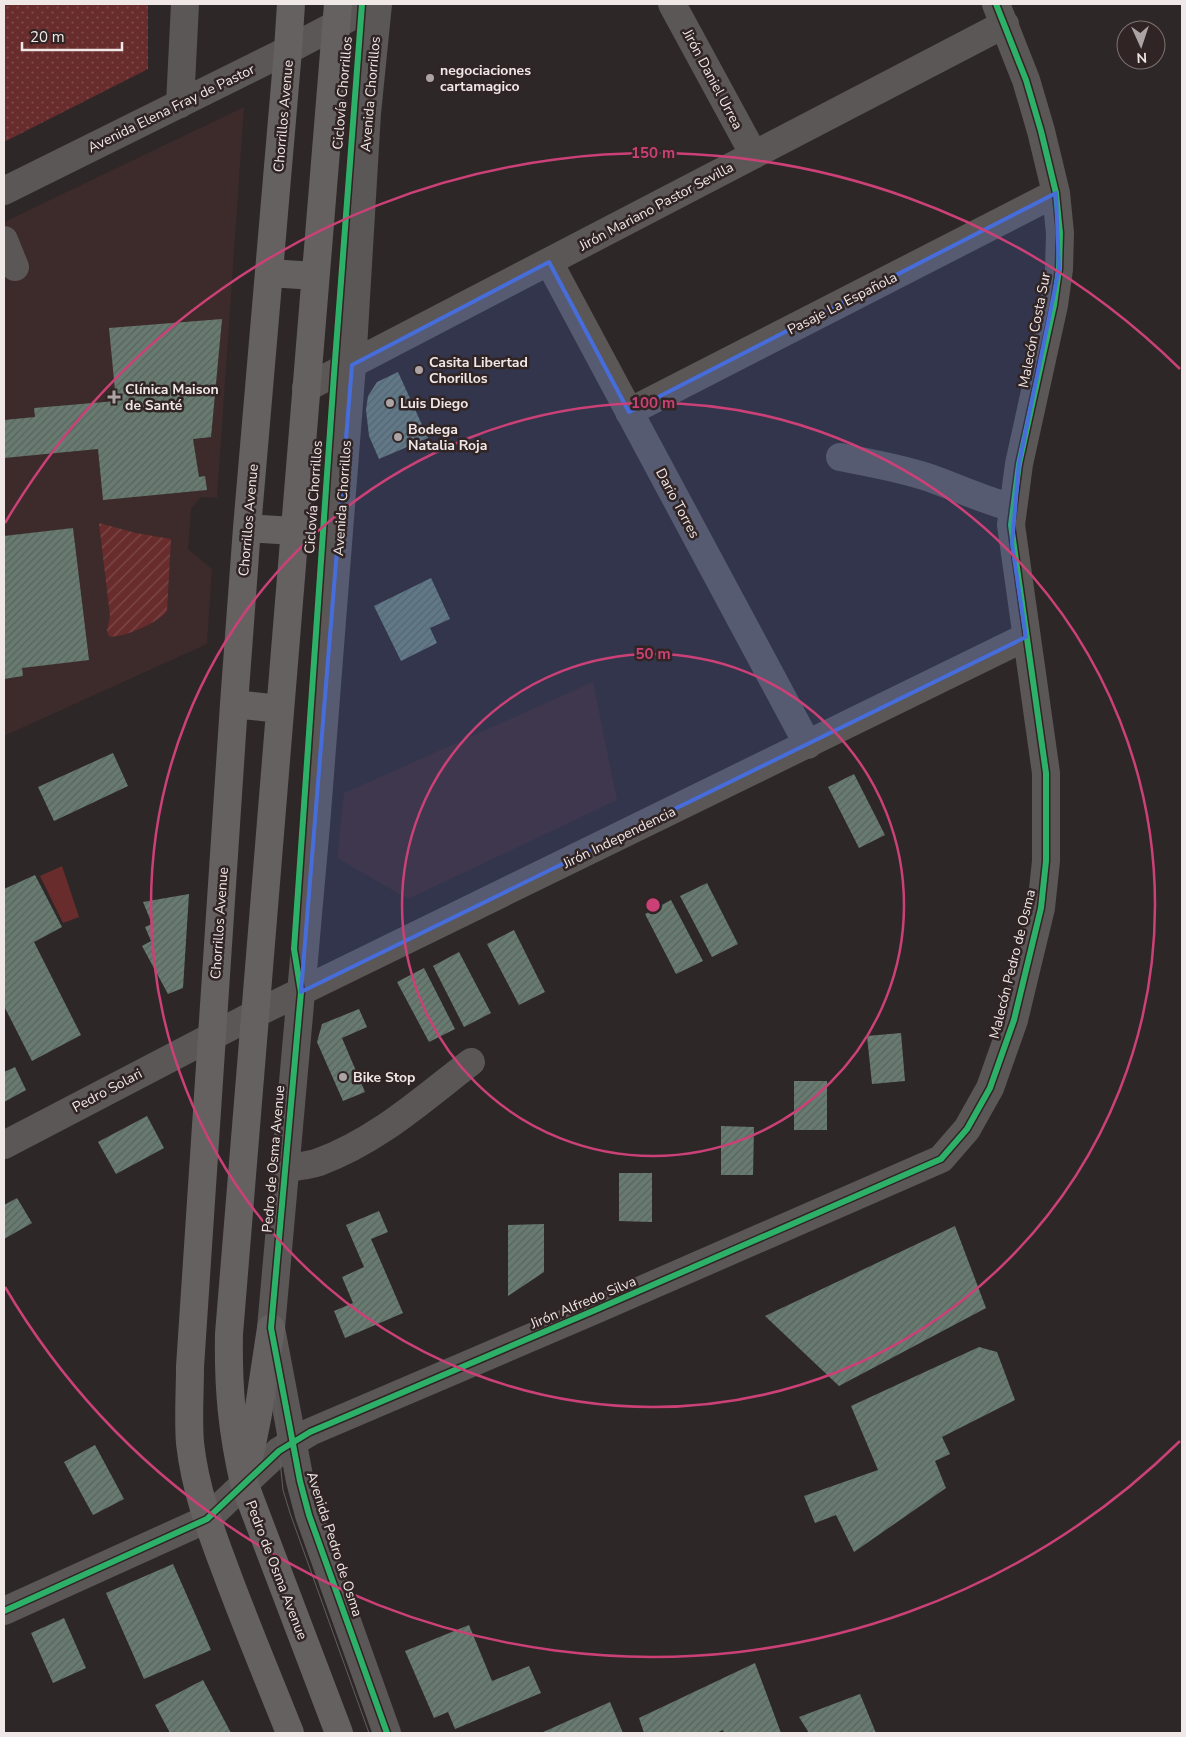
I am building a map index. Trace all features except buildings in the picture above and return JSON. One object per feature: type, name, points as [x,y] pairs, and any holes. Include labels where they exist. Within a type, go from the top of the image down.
[{"type":"main road","name":"Chorrillos Avenue","points":[[211,1036],[247,528],[291,4]]},
{"type":"main road","points":[[255,1014],[337,14]]},
{"type":"main road","points":[[269,273],[316,276]]},
{"type":"main road","points":[[247,528],[294,531]]},
{"type":"main road","points":[[234,704],[280,709]]},
{"type":"main road","name":"Pedro de Osma Avenue","points":[[255,1014],[229,1334],[228,1363],[231,1414],[244,1483],[340,1733]]},
{"type":"main road","points":[[211,1036],[190,1377],[190,1442],[196,1480],[207,1519],[290,1733]]},
{"type":"main road","points":[[244,1483],[258,1414],[271,1328]]},
{"type":"street","points":[[180,104],[185,4]]},
{"type":"street","name":"Avenida Elena Fray de Pastor","points":[[4,191],[288,50],[337,14],[376,4]]},
{"type":"street","name":"Avenida Chorrillos","points":[[300,992],[316,825],[352,365],[367,113],[376,4]]},
{"type":"street","name":"Jirón Daniel Urrea","points":[[672,4],[754,155]]},
{"type":"street","name":"Jirón Mariano Pastor Sevilla","points":[[306,388],[754,155],[1000,14]]},
{"type":"street","name":"Malecón Costa Sur","points":[[1000,14],[1026,80],[1043,139],[1056,193],[1060,233],[1059,269],[1054,305],[1019,464],[1012,508],[1012,544],[1026,637]]},
{"type":"street","name":"Pasaje La Española","points":[[629,412],[1056,193]]},
{"type":"street","points":[[4,240],[16,267]]},
{"type":"street","name":"Dario Torres","points":[[549,262],[808,744]]},
{"type":"street","points":[[840,457],[899,469],[930,478],[984,500],[1012,508]]},
{"type":"street","name":"Jirón Independencia","points":[[211,1036],[1026,637]]},
{"type":"street","name":"Malecón Pedro de Osma","points":[[941,1159],[967,1129],[990,1088],[1014,1020],[1041,908],[1046,862],[1046,773],[1026,637]]},
{"type":"street","name":"Pedro de Osma Avenue","points":[[271,1328],[300,992]]},
{"type":"street","name":"Pedro Solari","points":[[4,1145],[211,1036]]},
{"type":"street","points":[[285,1169],[317,1162],[359,1145],[399,1118],[472,1062]]},
{"type":"street","name":"Jirón Alfredo Silva","points":[[4,1611],[207,1519],[279,1451],[310,1432],[941,1159]]},
{"type":"street","name":"Avenida Pedro de Osma","points":[[271,1328],[300,1481],[309,1514],[387,1733]]},
{"type":"highlighted area","points":[[1056,193],[1059,269],[1019,464],[1012,544],[1026,637],[301,992],[352,365],[549,262],[629,412]]},
{"type":"shaded area","points":[[4,4],[148,4],[148,69],[4,142]]},
{"type":"shaded area","name":"Clínica Maison de Santé","points":[[244,107],[217,498],[201,497],[191,509],[188,549],[212,569],[207,644],[4,736],[4,222]]},
{"type":"shaded area","points":[[99,523],[136,533],[171,539],[167,611],[157,620],[140,629],[122,635],[109,636],[107,631],[110,616]]},
{"type":"shaded area","points":[[593,682],[617,800],[408,899],[337,858],[344,793]]},
{"type":"shaded area","points":[[62,866],[79,917],[63,923],[40,876]]},
{"type":"tram line","points":[[271,1328],[283,1490],[369,1733]]},
{"type":"cycle path","name":"Ciclovía Chorrillos","points":[[362,4],[294,949],[301,992],[271,1328],[300,1481],[309,1515],[387,1733]]},
{"type":"cycle path","points":[[4,1611],[207,1519],[279,1451],[310,1432],[941,1159],[967,1129],[990,1088],[1014,1020],[1041,908],[1046,861],[1046,773],[1011,525],[1019,464],[1054,305],[1059,269],[1060,233],[1056,193],[1041,131],[1026,80],[996,4]]},
{"type":"place","name":"negociaciones cartamagico","points":[[430,78]]},
{"type":"place","name":"Casita Libertad Chorillos","points":[[419,370]]},
{"type":"place","name":"Clínica Maison de Santé","points":[[114,397]]},
{"type":"place","name":"Luis Diego","points":[[390,403]]},
{"type":"place","name":"Bodega Natalia Roja","points":[[398,437]]},
{"type":"place","name":"Bike Stop","points":[[343,1077]]}]
